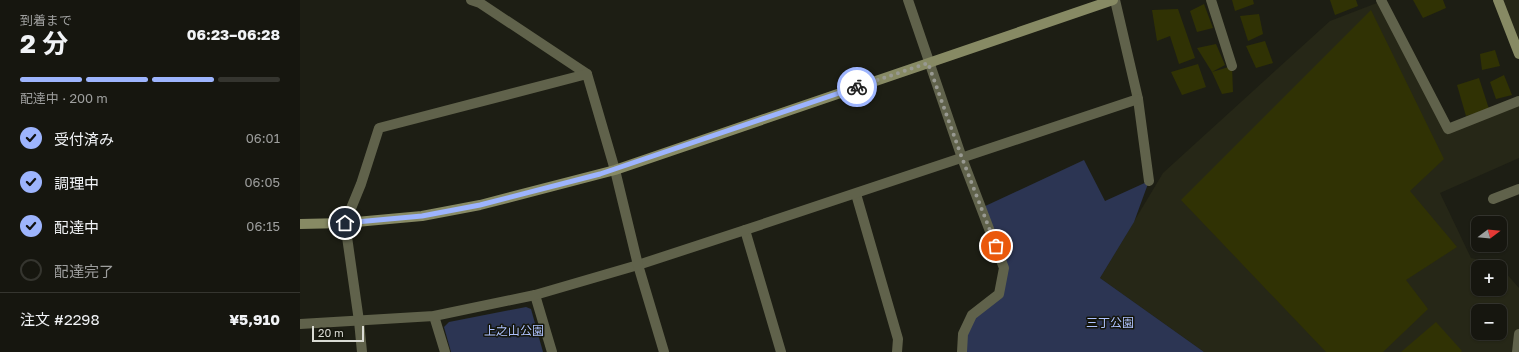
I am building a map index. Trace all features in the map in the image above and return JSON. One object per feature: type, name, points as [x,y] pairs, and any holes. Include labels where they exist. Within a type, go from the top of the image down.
[{"type":"street","points":[[908,0],[928,63],[962,158],[1004,268],[1000,294],[972,315],[964,334],[962,352]]},
{"type":"street","points":[[300,224],[345,223],[422,216],[480,205],[615,170],[1114,0],[1138,99],[1149,181]]},
{"type":"street","points":[[1211,0],[1232,66]]},
{"type":"street","points":[[1381,0],[1448,129],[1519,101]]},
{"type":"street","points":[[1498,0],[1519,54]]},
{"type":"street","points":[[478,1],[587,74],[615,170],[638,265],[664,352]]},
{"type":"street","points":[[362,352],[345,223],[361,184],[379,128],[587,74]]},
{"type":"street","points":[[300,324],[434,316],[535,295],[638,265],[856,194],[1138,99]]},
{"type":"street","points":[[1493,200],[1519,189]]},
{"type":"street","points":[[856,194],[898,339],[898,352]]},
{"type":"street","points":[[745,230],[781,352]]},
{"type":"street","points":[[535,295],[552,352]]},
{"type":"street","points":[[434,316],[445,352]]},
{"type":"street","points":[[1517,352],[1519,334]]},
{"type":"shaded area","points":[[1498,0],[1519,0],[1519,54]]},
{"type":"shaded area","points":[[1382,1],[1448,129],[1519,101],[1519,158],[1440,193],[1471,258],[1480,260],[1471,260],[1471,296],[1507,296],[1507,274],[1519,288],[1519,334],[1517,352],[1204,352],[1100,278],[1163,173],[1330,21]]},
{"type":"green space","name":"三丁公園","points":[[1084,160],[1105,201],[1149,181],[1134,222],[1100,278],[1204,352],[962,352],[972,315],[999,294],[1004,268],[981,208]]},
{"type":"green space","name":"上之山公園","points":[[526,307],[531,309],[543,352],[451,352],[444,327],[449,322]]},
{"type":"building","points":[[1232,0],[1253,0],[1254,4],[1235,11]]},
{"type":"building","points":[[1330,0],[1356,0],[1358,6],[1335,15]]},
{"type":"building","points":[[1413,0],[1443,0],[1446,8],[1423,18]]},
{"type":"building","points":[[1204,4],[1213,28],[1197,32],[1190,11]]},
{"type":"building","points":[[1178,9],[1195,58],[1179,64],[1170,36],[1157,41],[1152,10]]},
{"type":"building","points":[[1371,10],[1444,159],[1410,191],[1457,247],[1406,280],[1428,309],[1383,352],[1326,352],[1181,200]]},
{"type":"building","points":[[1259,14],[1263,34],[1248,41],[1240,16]]},
{"type":"building","points":[[1265,41],[1273,63],[1256,68],[1246,46]]},
{"type":"building","points":[[1216,44],[1225,65],[1212,72],[1197,48]]},
{"type":"building","points":[[1495,50],[1500,66],[1482,70],[1480,54]]},
{"type":"building","points":[[1198,64],[1206,87],[1182,95],[1171,72]]},
{"type":"building","points":[[1232,66],[1233,92],[1222,94],[1212,72]]},
{"type":"building","points":[[1504,75],[1512,95],[1496,99],[1490,82]]},
{"type":"building","points":[[1479,78],[1489,109],[1466,116],[1457,85]]},
{"type":"building","points":[[1436,322],[1462,351],[1461,352],[1401,352]]},
{"type":"way so far","points":[[857,87],[928,63],[962,158],[996,246]]},
{"type":"route","points":[[345,223],[422,216],[480,205],[600,174],[857,87]]}]
